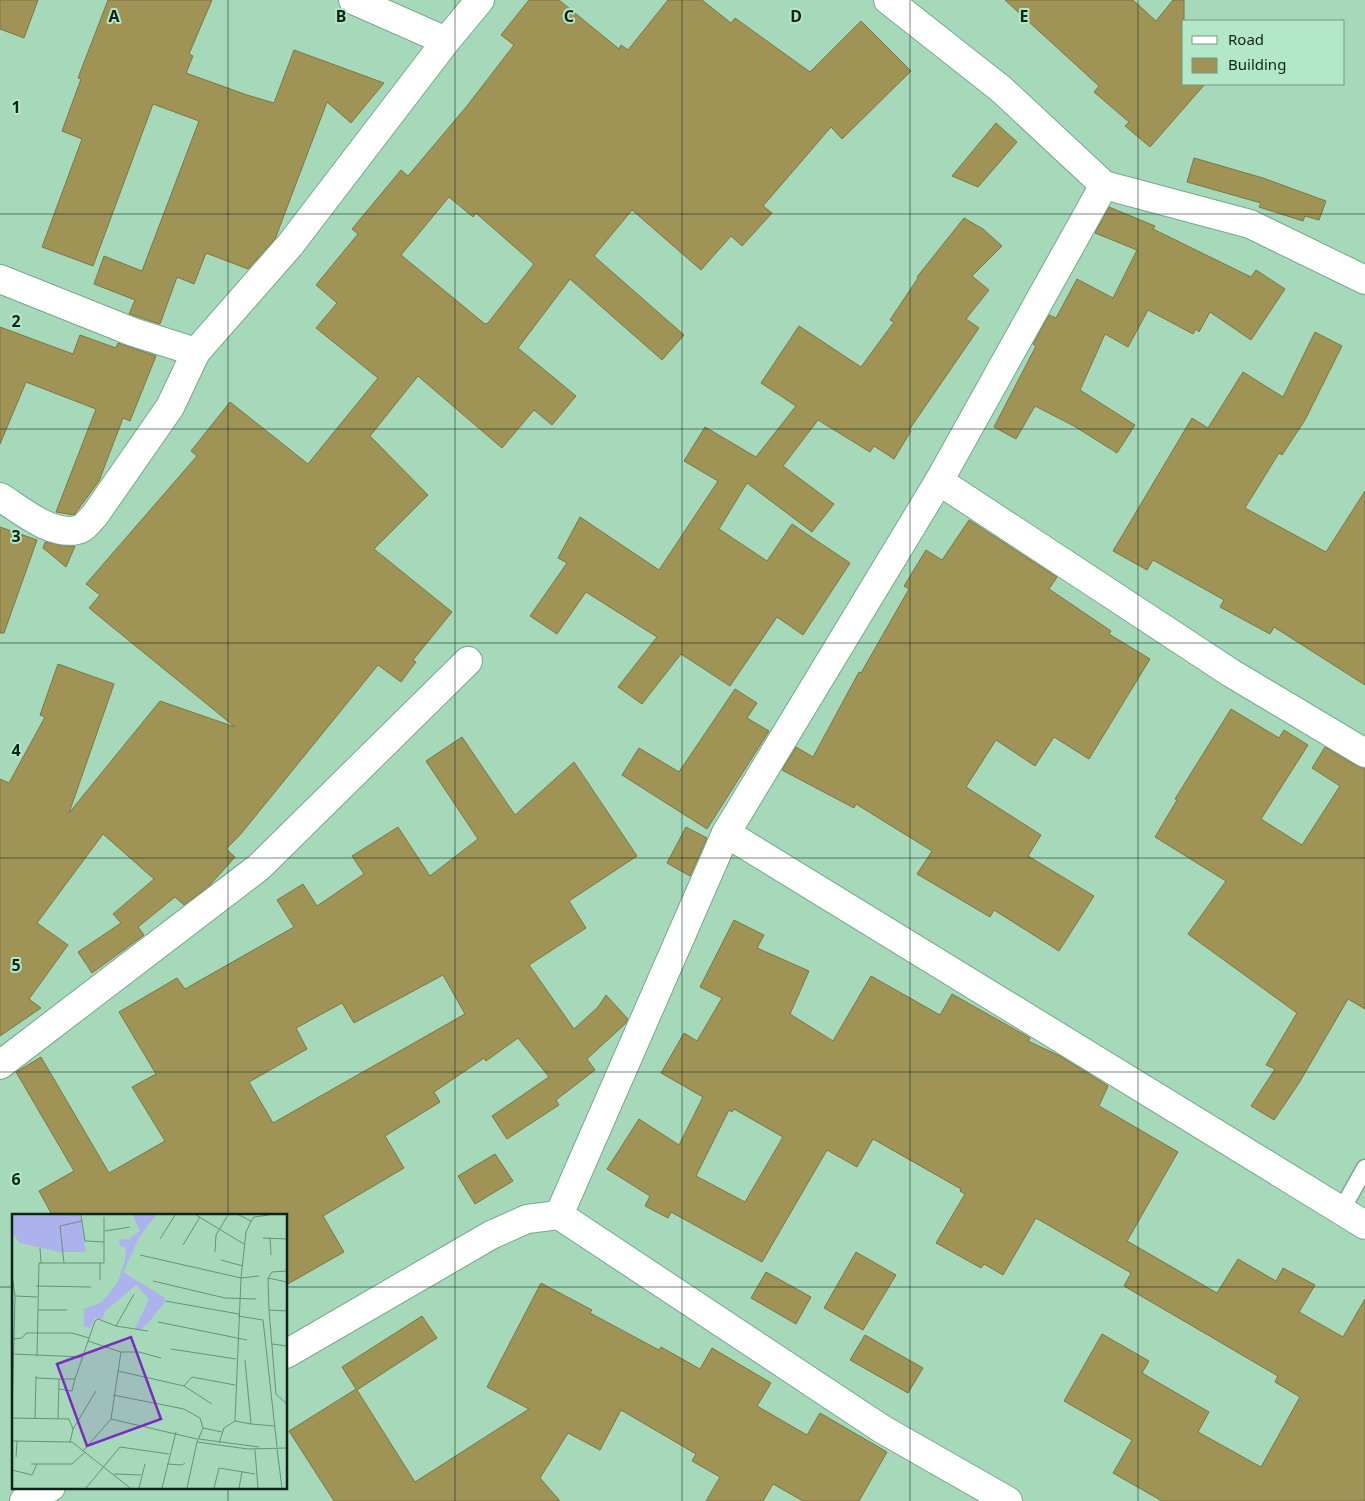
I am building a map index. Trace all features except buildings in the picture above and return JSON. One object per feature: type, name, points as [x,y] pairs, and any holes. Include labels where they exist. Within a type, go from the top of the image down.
[{"type":"street","points":[[353,0],[446,41]]},
{"type":"street","points":[[0,496],[37,520],[62,531],[79,530],[95,515],[170,407],[196,352],[290,245],[446,41],[480,0]]},
{"type":"street","points":[[888,0],[1001,89],[1104,185],[1250,224],[1365,280]]},
{"type":"street","points":[[559,1214],[726,833],[939,481],[1104,185]]},
{"type":"street","points":[[0,278],[108,323],[196,352]]},
{"type":"street","points":[[939,481],[1231,673],[1365,754]]},
{"type":"street","points":[[0,1065],[259,866],[468,661]]},
{"type":"street","points":[[726,833],[1365,1225]]},
{"type":"street","points":[[288,1353],[492,1235],[527,1219],[559,1214],[882,1429],[1008,1501]]},
{"type":"street","points":[[24,1501],[49,1488]]},
{"type":"lane","points":[[1341,1211],[1365,1168]]}]
